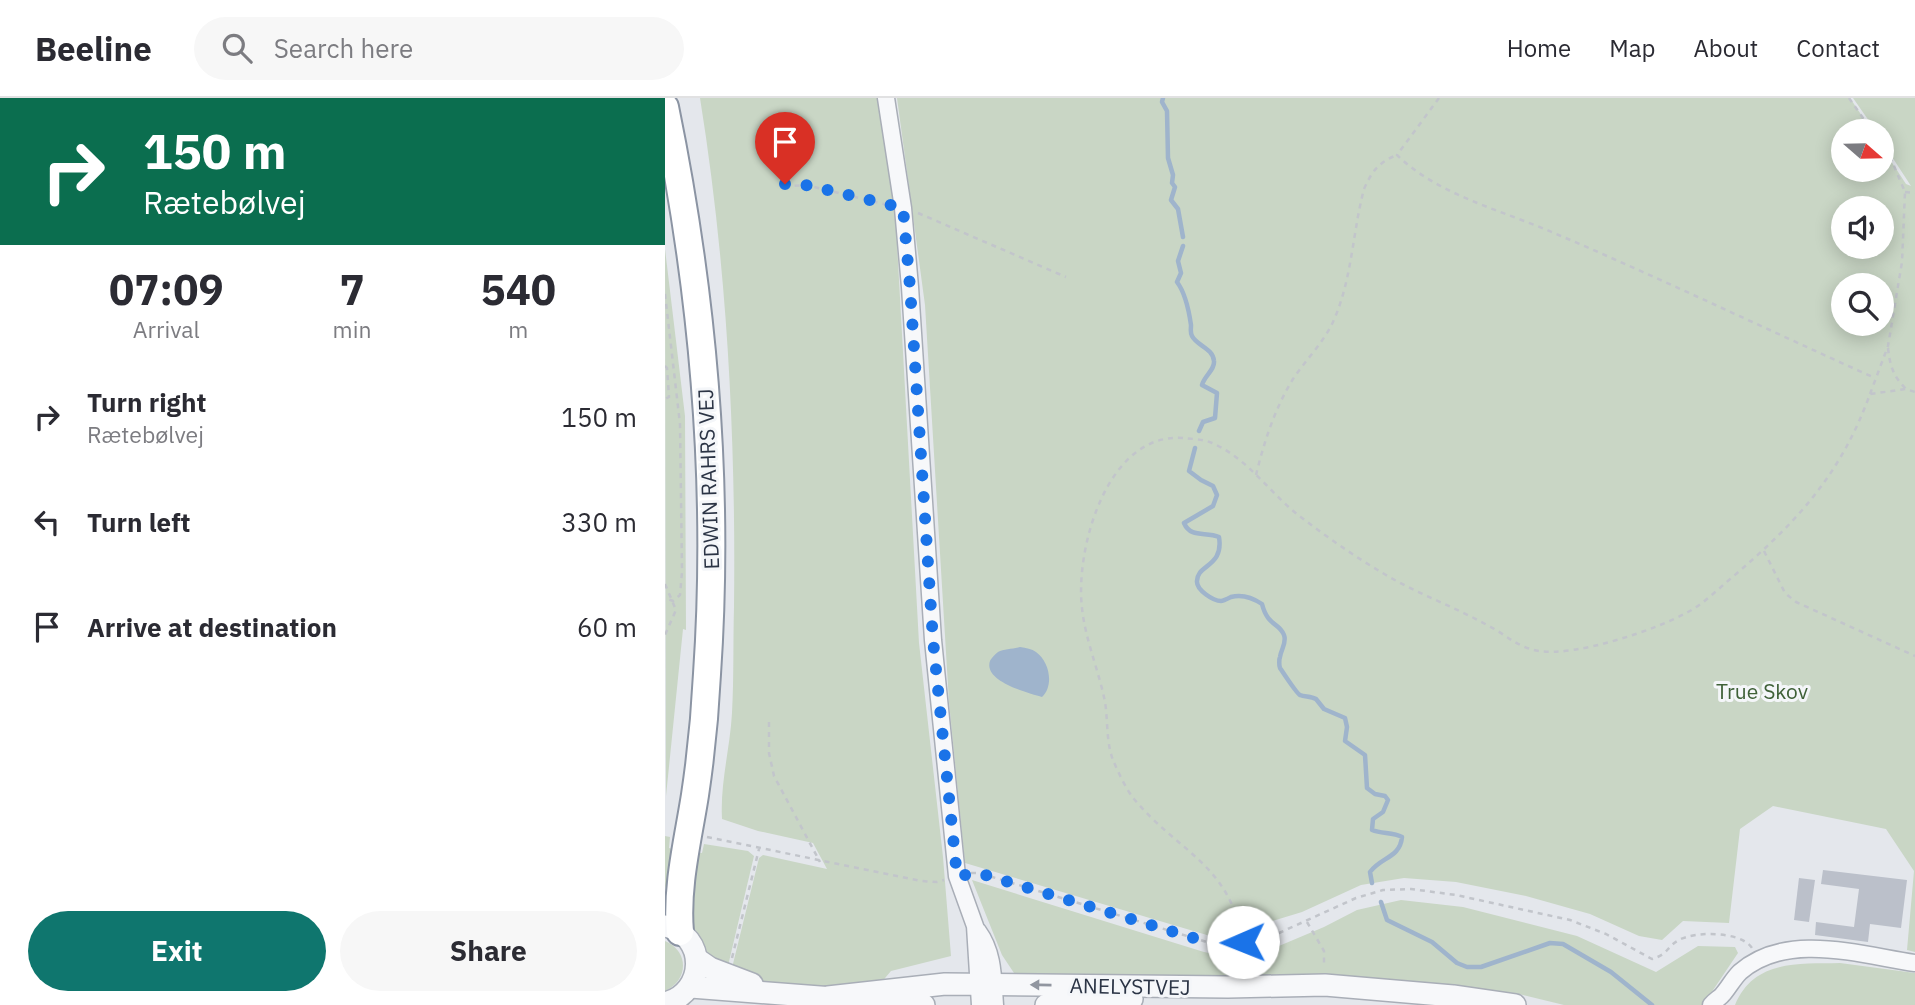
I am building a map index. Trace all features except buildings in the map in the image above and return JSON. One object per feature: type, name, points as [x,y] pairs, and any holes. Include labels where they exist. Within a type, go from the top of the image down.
[{"type":"highway","name":"EDWIN RAHRS VEJ","points":[[665,107],[692,262],[706,392],[711,475],[711,584],[707,675],[696,786],[684,852]]},
{"type":"highway","points":[[665,902],[684,852]]},
{"type":"highway","points":[[673,929],[684,852]]},
{"type":"street","points":[[886,98],[903,208],[933,640],[957,876],[975,926],[985,940],[992,959],[987,995]]},
{"type":"street","points":[[665,1003],[681,997],[691,987],[697,974],[697,959],[692,943],[673,929]]},
{"type":"street","points":[[1711,1005],[1724,999],[1739,973],[1759,960],[1779,952],[1808,948],[1915,963]]},
{"type":"street","name":"ANELYSTVEJ","points":[[697,959],[727,976],[777,993]]},
{"type":"street","name":"ANELYSTVEJ","points":[[828,997],[902,988],[987,995],[1325,985],[1428,993],[1515,1005]]},
{"type":"street","name":"ANELYSTVEJ","points":[[691,987],[924,1005]]},
{"type":"street","name":"ANELYSTVEJ","points":[[1046,1005],[1107,1000],[1228,997],[1325,998],[1433,1005]]},
{"type":"path","points":[[1256,475],[1264,444],[1293,379],[1330,327],[1340,303],[1364,189],[1370,176],[1381,161],[1397,155],[1439,98]]},
{"type":"path","points":[[1849,98],[1864,119]]},
{"type":"path","points":[[1397,155],[1412,170],[1464,197],[1552,232],[1875,378]]},
{"type":"path","points":[[1243,942],[1240,919],[1208,866],[1132,796],[1112,758],[1105,702],[1081,609],[1083,567],[1093,519],[1115,473],[1137,450],[1166,437],[1207,441],[1236,456],[1299,516],[1383,574],[1491,626],[1514,644],[1542,652],[1584,648],[1653,628],[1707,599],[1764,551],[1801,514],[1821,489],[1853,431],[1888,346],[1902,262],[1905,192],[1894,166]]},
{"type":"path","points":[[785,184],[806,185],[903,208],[1066,277]]},
{"type":"path","points":[[1905,192],[1915,193]]},
{"type":"path","points":[[665,294],[680,424],[681,580],[680,595],[673,601]]},
{"type":"path","points":[[1888,346],[1890,366],[1897,380],[1915,392]]},
{"type":"path","points":[[665,366],[669,397],[665,399]]},
{"type":"path","points":[[1870,394],[1906,388]]},
{"type":"path","points":[[1764,551],[1786,593],[1796,601],[1915,656]]},
{"type":"path","points":[[665,584],[676,610],[665,635]]},
{"type":"path","points":[[665,598],[673,601]]},
{"type":"path","points":[[769,722],[770,763],[774,776],[820,862]]},
{"type":"path","points":[[707,837],[921,881],[937,882],[979,873],[1220,946],[1279,933],[1356,898],[1383,890],[1411,889],[1456,895],[1570,920],[1606,934],[1652,959],[1664,956],[1675,942],[1689,936],[1710,934],[1747,941],[1759,960]]},
{"type":"path","points":[[727,976],[759,849]]},
{"type":"path","points":[[1306,920],[1324,951],[1325,985]]},
{"type":"green space","points":[[700,98],[877,98],[895,207],[919,643],[943,857],[951,956],[891,971],[880,984],[805,987],[767,983],[731,972],[759,858],[763,855],[827,869],[813,843],[758,831],[722,819],[722,792],[733,700],[733,479],[723,288]]},
{"type":"green space","name":"True Skov","points":[[897,98],[1850,98],[1864,119],[1831,119],[1831,182],[1894,182],[1894,166],[1906,184],[1911,186],[1894,160],[1894,119],[1868,119],[1853,98],[1915,98],[1915,952],[1907,950],[1914,871],[1886,829],[1773,806],[1740,829],[1729,923],[1683,921],[1662,940],[1639,936],[1590,914],[1526,896],[1456,882],[1404,878],[1361,885],[1302,912],[1217,938],[965,863],[949,702],[925,305]]},
{"type":"green space","points":[[665,249],[685,416],[686,630],[683,629],[666,796]]},
{"type":"green space","points":[[665,836],[670,837],[669,848],[676,850],[665,889]]},
{"type":"green space","points":[[704,844],[748,851],[754,856],[727,970],[710,960],[685,911],[693,852],[702,853]]},
{"type":"green space","points":[[972,880],[1204,952],[1228,957],[1262,953],[1357,910],[1401,900],[1463,907],[1577,936],[1656,972],[1698,946],[1735,947],[1738,953],[1703,1005],[1564,1005],[1515,993],[1320,980],[1028,977],[1014,973],[1002,955]]},
{"type":"green space","points":[[665,941],[678,951],[683,966],[678,980],[665,991]]},
{"type":"green space","points":[[1840,963],[1915,973],[1915,1005],[1735,1005],[1743,990],[1766,972],[1794,965]]},
{"type":"water","points":[[1020,647],[1036,652],[1045,662],[1049,681],[1042,697],[1008,685],[993,674],[990,668],[990,661],[998,652]]},
{"type":"waterway","points":[[1163,98],[1162,102],[1167,111],[1168,158],[1175,187],[1171,200],[1178,209],[1183,237]]},
{"type":"waterway","points":[[1183,246],[1178,261],[1181,273],[1177,282],[1187,303],[1192,336],[1208,350],[1214,361],[1202,385],[1217,393],[1215,418],[1203,422],[1199,431]]},
{"type":"waterway","points":[[1195,448],[1189,471],[1213,486],[1217,495],[1213,506],[1184,523],[1195,533],[1219,537],[1218,555],[1198,576],[1198,585],[1218,601],[1239,596],[1262,604],[1267,617],[1284,635],[1279,666],[1293,687],[1300,695],[1316,699],[1324,709],[1345,718],[1345,741],[1365,755],[1367,788],[1388,800],[1383,812],[1373,819],[1372,830],[1402,837],[1398,849],[1370,872],[1372,883]]},
{"type":"waterway","points":[[1381,902],[1387,920],[1432,942],[1457,963],[1467,967],[1481,967],[1550,943],[1563,944],[1611,972],[1652,1005]]},
{"type":"route","points":[[785,184],[806,185],[903,208],[933,640],[957,876],[979,873],[1220,946],[1243,942]]}]
